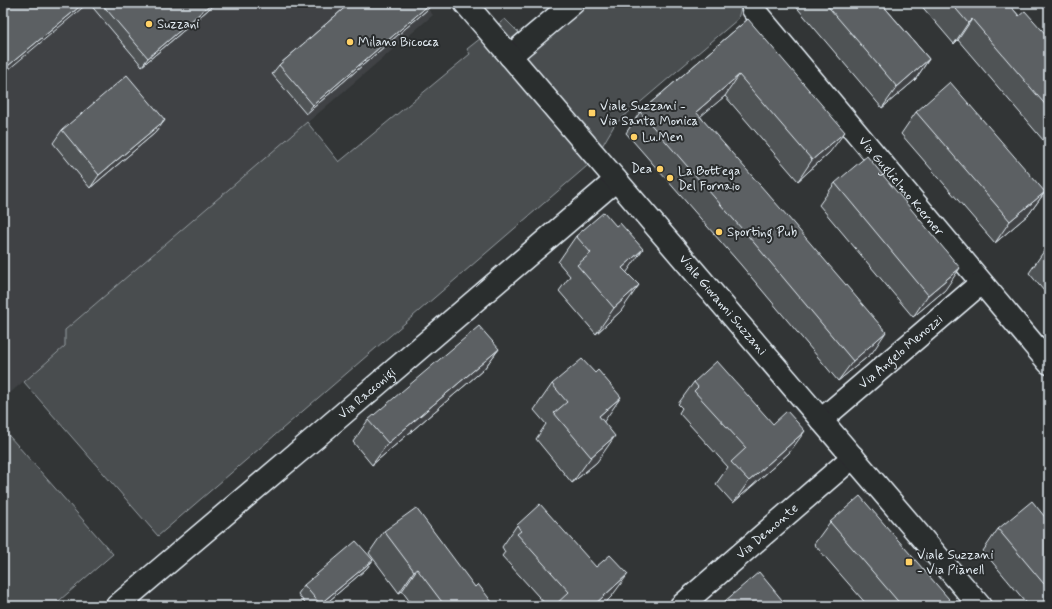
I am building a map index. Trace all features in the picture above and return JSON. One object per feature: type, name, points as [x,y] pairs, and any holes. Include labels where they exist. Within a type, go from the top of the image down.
[{"type":"street","name":"Viale Giovanni Suzzani","points":[[465,3],[980,606]]},
{"type":"street","points":[[510,56],[573,3]]},
{"type":"street","name":"Via Guglielmo Koerner","points":[[753,8],[1049,363]]},
{"type":"street","name":"Via Racconigi","points":[[117,606],[311,442],[616,180]]},
{"type":"street","name":"Via Angelo Menozzi","points":[[821,420],[981,283]]},
{"type":"street","name":"Via Demonte","points":[[680,606],[853,457]]},
{"type":"shaded area","points":[[3,3],[423,3],[433,15],[65,330],[65,346],[3,399]]},
{"type":"shaded area","points":[[556,3],[742,3],[738,19],[615,124],[594,160],[158,536],[24,382],[65,346],[65,330],[307,122],[339,162],[470,54],[467,49],[505,19],[519,33]]},
{"type":"shaded area","points":[[3,429],[113,554],[53,606],[3,606]]},
{"type":"building","points":[[3,3],[84,3],[3,70]]},
{"type":"building","name":"Suzzani","points":[[101,3],[212,3],[148,58]]},
{"type":"building","name":"Milano Bicocca","points":[[350,3],[431,3],[313,105],[279,65]]},
{"type":"building","points":[[825,3],[881,3],[929,59],[897,87]]},
{"type":"building","points":[[951,3],[1008,3],[1019,16],[1025,11],[1049,38],[1049,109],[972,19],[968,23]]},
{"type":"building","points":[[748,19],[845,132],[812,160],[739,75],[696,112],[886,332],[853,361],[755,244],[640,112]]},
{"type":"building","points":[[127,75],[165,120],[99,175],[62,130]]},
{"type":"building","points":[[950,82],[1045,192],[1010,221],[916,112]]},
{"type":"building","points":[[867,156],[960,268],[928,295],[835,183]]},
{"type":"building","points":[[604,212],[616,226],[620,223],[643,249],[622,268],[639,285],[614,308],[577,265],[591,253],[576,236]]},
{"type":"building","points":[[1049,247],[1049,257],[1044,251]]},
{"type":"building","points":[[479,326],[499,349],[388,443],[368,420]]},
{"type":"building","points":[[582,359],[595,373],[598,370],[621,397],[599,416],[615,436],[591,457],[554,413],[567,402],[552,384]]},
{"type":"building","points":[[717,361],[773,424],[787,411],[805,431],[749,481],[731,462],[746,448],[694,391],[698,387],[694,382]]},
{"type":"building","points":[[860,496],[955,606],[902,606],[830,522]]},
{"type":"building","points":[[1032,501],[1049,522],[1049,590],[998,529]]},
{"type":"building","points":[[540,504],[596,567],[610,555],[628,574],[593,606],[554,606],[569,592],[517,534],[521,531],[517,525]]},
{"type":"building","points":[[416,508],[475,587],[478,584],[495,606],[445,606],[417,569],[414,571],[384,531]]},
{"type":"building","points":[[356,541],[373,560],[320,604],[304,585]]},
{"type":"building","points":[[759,572],[787,606],[729,606],[725,601]]},
{"type":"place","name":"Suzzani","points":[[149,24]]},
{"type":"place","name":"Milano Bicocca","points":[[350,42]]},
{"type":"place","name":"Viale Suzzani - Via Santa Monica","points":[[592,113]]},
{"type":"place","name":"Lu.Men","points":[[634,137]]},
{"type":"place","name":"Dea","points":[[660,169]]},
{"type":"place","name":"La Bottega Del Fornaio","points":[[670,178]]},
{"type":"place","name":"Sporting Pub","points":[[719,232]]},
{"type":"place","name":"Viale Suzzani - Via Pianell","points":[[909,562]]}]
